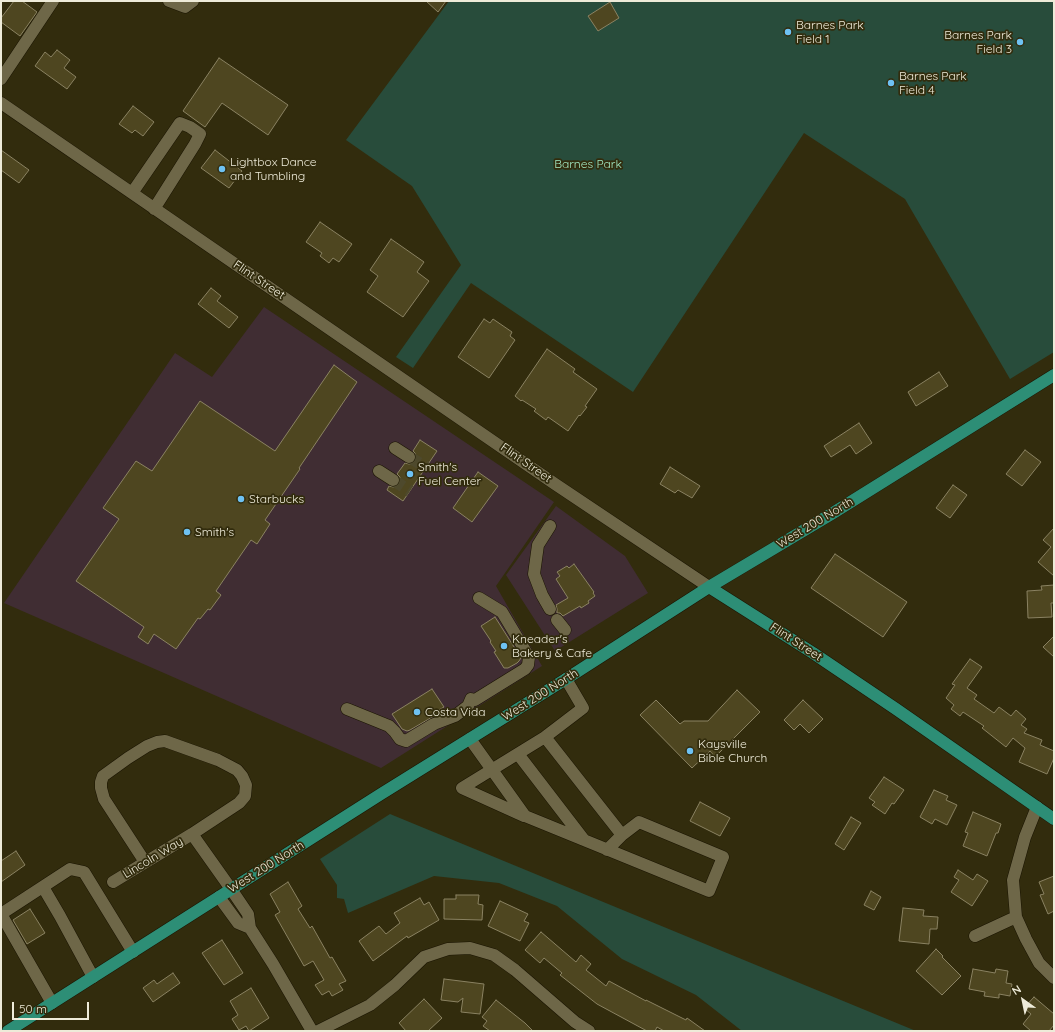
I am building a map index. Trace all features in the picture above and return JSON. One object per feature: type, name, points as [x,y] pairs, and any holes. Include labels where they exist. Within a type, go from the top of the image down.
[{"type":"main road","name":"West 200 North","points":[[8,1031],[566,679],[709,587],[833,513],[1054,375]]},
{"type":"main road","name":"Flint Street","points":[[709,587],[820,657],[1054,819]]},
{"type":"street","points":[[1,79],[53,1]]},
{"type":"street","points":[[169,1],[189,4]]},
{"type":"street","name":"Flint Street","points":[[1,103],[562,488],[709,587]]},
{"type":"street","points":[[132,193],[180,123],[190,127],[200,134],[154,209]]},
{"type":"street","points":[[395,448],[409,457]]},
{"type":"street","points":[[379,471],[393,480]]},
{"type":"street","points":[[550,526],[538,545],[534,574],[542,595],[550,609]]},
{"type":"street","points":[[346,709],[389,726],[400,739],[406,741],[434,724],[455,716],[468,706],[470,699],[475,700],[525,669],[528,665],[529,657],[502,612],[479,598]]},
{"type":"street","points":[[557,620],[565,630]]},
{"type":"street","points":[[566,679],[583,708],[545,737],[462,788],[525,816],[607,850],[709,891],[723,857],[639,822],[622,835],[607,850]]},
{"type":"street","points":[[545,737],[622,835]]},
{"type":"street","points":[[470,739],[525,816]]},
{"type":"street","name":"Lincoln Way","points":[[113,882],[192,834],[239,803],[245,796],[246,785],[242,776],[236,770],[218,760],[165,741],[146,746],[103,776],[101,788],[104,798],[145,862]]},
{"type":"street","points":[[518,754],[584,840]]},
{"type":"street","points":[[1037,807],[1025,837],[1013,880],[1016,917],[1026,939],[1040,963],[1054,978]]},
{"type":"street","name":"Lincoln Way","points":[[192,834],[248,914],[250,928]]},
{"type":"street","points":[[52,1003],[1,914],[70,869],[84,872],[133,952]]},
{"type":"street","points":[[43,887],[93,977]]},
{"type":"street","points":[[219,897],[238,924],[250,928],[312,1031]]},
{"type":"street","points":[[974,936],[1016,917]]},
{"type":"street","points":[[318,1031],[370,1005],[395,985],[424,957],[448,949],[470,948],[494,955],[515,970],[575,1022],[589,1031]]},
{"type":"shaded area","points":[[264,307],[554,502],[496,586],[542,666],[381,768],[4,603],[175,353],[212,377]]},
{"type":"shaded area","points":[[556,506],[625,556],[648,593],[555,651],[506,575]]},
{"type":"green space","name":"Barnes Park","points":[[449,1],[1054,1],[1054,352],[1010,379],[905,199],[804,133],[633,392],[471,283],[413,368],[396,357],[461,265],[412,186],[346,140]]},
{"type":"green space","points":[[390,814],[916,1031],[742,1031],[696,995],[622,959],[557,906],[499,883],[434,876],[348,913],[344,899],[337,898],[337,885],[320,859]]},
{"type":"building","points":[[14,1],[22,1],[37,12],[20,36],[1,22],[1,18]]},
{"type":"building","points":[[426,1],[446,1],[438,12]]},
{"type":"building","points":[[610,2],[619,18],[598,31],[588,16]]},
{"type":"building","points":[[57,50],[70,60],[64,68],[76,77],[67,89],[35,66],[45,52],[51,57]]},
{"type":"building","points":[[219,58],[288,105],[268,135],[222,103],[205,127],[183,111]]},
{"type":"building","points":[[133,106],[154,122],[143,136],[135,130],[132,133],[119,124]]},
{"type":"building","points":[[1,150],[29,170],[19,183],[1,170]]},
{"type":"building","name":"Lightbox Dance and Tumbling","points":[[215,150],[242,171],[229,188],[201,168]]},
{"type":"building","points":[[320,222],[352,244],[339,262],[333,258],[329,263],[320,256],[322,253],[306,242]]},
{"type":"building","points":[[391,239],[424,262],[417,272],[429,281],[403,317],[367,292],[378,276],[370,270]]},
{"type":"building","points":[[211,288],[221,296],[217,301],[238,317],[229,328],[198,304]]},
{"type":"building","points":[[484,319],[490,323],[493,319],[512,332],[510,336],[515,340],[489,378],[458,357]]},
{"type":"building","points":[[547,349],[575,369],[573,372],[597,389],[585,406],[587,407],[580,416],[579,415],[568,431],[548,417],[546,420],[534,411],[536,409],[515,396]]},
{"type":"building","name":"Smith's","points":[[334,365],[357,382],[265,520],[270,524],[257,544],[251,540],[216,591],[221,595],[210,610],[208,609],[200,619],[198,618],[176,649],[154,634],[148,644],[138,637],[144,627],[76,581],[119,519],[103,508],[136,461],[152,471],[200,401],[275,451]]},
{"type":"building","points":[[939,372],[948,386],[916,406],[908,392]]},
{"type":"building","points":[[859,423],[872,443],[856,454],[850,445],[831,457],[824,446]]},
{"type":"building","name":"Smith's Fuel Center","points":[[420,440],[437,451],[403,501],[387,490],[389,486],[396,487],[399,484],[400,477],[397,474],[405,463],[412,464],[415,461],[416,457],[413,451]]},
{"type":"building","points":[[1025,450],[1041,462],[1022,486],[1006,474]]},
{"type":"building","points":[[670,467],[700,486],[692,498],[678,490],[675,493],[660,484]]},
{"type":"building","points":[[478,472],[498,486],[472,522],[453,508]]},
{"type":"building","points":[[953,485],[967,495],[950,518],[936,508]]},
{"type":"building","points":[[1054,528],[1054,576],[1038,562],[1051,547],[1043,540]]},
{"type":"building","points":[[835,554],[907,602],[883,637],[811,588]]},
{"type":"building","points":[[574,564],[594,592],[593,593],[595,596],[588,601],[589,603],[581,608],[580,606],[563,616],[560,613],[557,613],[556,605],[568,598],[556,579],[560,576],[557,572],[567,566],[569,568]]},
{"type":"building","points":[[1054,585],[1054,603],[1051,603],[1052,617],[1028,618],[1027,591],[1042,590],[1041,586]]},
{"type":"building","name":"Kneader's Bakery & Cafe","points":[[495,617],[521,658],[517,663],[508,668],[504,668],[494,652],[496,651],[490,642],[491,641],[481,626]]},
{"type":"building","points":[[1054,636],[1054,657],[1043,647]]},
{"type":"building","points":[[970,659],[982,667],[967,688],[977,695],[974,699],[994,713],[999,707],[1011,716],[1016,710],[1026,719],[1021,725],[1027,729],[1024,733],[1042,740],[1040,745],[1054,751],[1054,758],[1047,774],[1019,762],[1025,748],[1013,738],[1006,747],[982,728],[984,726],[963,712],[960,716],[951,709],[954,705],[946,698],[955,685],[952,684]]},
{"type":"building","points":[[432,689],[444,707],[437,711],[439,713],[410,730],[407,731],[402,729],[392,714]]},
{"type":"building","points":[[737,690],[760,712],[715,757],[710,751],[692,768],[640,715],[656,700],[680,724],[684,721],[708,721]]},
{"type":"building","points":[[803,700],[823,719],[809,733],[800,724],[794,730],[784,720]]},
{"type":"building","points":[[884,777],[904,790],[894,804],[892,803],[885,814],[872,805],[875,802],[869,798]]},
{"type":"building","points":[[934,790],[948,796],[946,800],[957,805],[947,825],[935,819],[932,824],[920,817]]},
{"type":"building","points":[[700,802],[730,818],[720,836],[690,821]]},
{"type":"building","points":[[973,812],[1001,824],[987,856],[963,846],[968,833],[965,832]]},
{"type":"building","points":[[851,817],[861,823],[844,850],[835,844]]},
{"type":"building","points":[[16,851],[25,865],[1,882],[1,861]]},
{"type":"building","points":[[958,870],[973,880],[977,874],[988,881],[972,906],[951,892],[959,880],[954,877]]},
{"type":"building","points":[[1054,876],[1054,911],[1048,914],[1040,895],[1044,894],[1039,882]]},
{"type":"building","points":[[288,882],[302,906],[298,909],[310,928],[312,926],[330,958],[332,957],[346,981],[339,984],[343,990],[332,996],[329,991],[322,995],[315,985],[324,980],[313,961],[304,966],[275,915],[280,912],[270,894]]},
{"type":"building","points":[[871,891],[881,897],[874,910],[864,905]]},
{"type":"building","points":[[456,895],[479,895],[478,904],[483,905],[482,920],[444,919],[444,899],[456,899]]},
{"type":"building","points":[[420,898],[424,905],[429,902],[439,920],[408,938],[407,936],[373,961],[359,941],[379,926],[386,934],[400,923],[394,913]]},
{"type":"building","points":[[500,901],[528,914],[524,921],[529,923],[520,941],[488,926]]},
{"type":"building","points":[[903,908],[924,910],[923,916],[938,917],[937,929],[930,929],[929,944],[899,941]]},
{"type":"building","points":[[30,909],[45,933],[27,944],[13,920]]},
{"type":"building","points":[[541,932],[576,962],[581,955],[591,964],[586,970],[606,986],[609,981],[686,1020],[687,1018],[705,1031],[664,1031],[657,1027],[655,1031],[647,1031],[597,1004],[560,975],[562,973],[544,958],[540,963],[525,950]]},
{"type":"building","points":[[222,940],[243,973],[224,985],[202,953]]},
{"type":"building","points":[[936,949],[961,976],[942,995],[916,971]]},
{"type":"building","points":[[973,969],[995,973],[996,969],[1008,971],[1006,983],[1012,984],[1010,996],[999,994],[999,998],[984,996],[985,992],[969,989]]},
{"type":"building","points":[[173,973],[180,983],[153,1002],[143,988],[154,980],[157,984]]},
{"type":"building","points":[[444,979],[484,984],[480,1014],[461,1012],[463,998],[458,1002],[441,1000]]},
{"type":"building","points":[[251,988],[269,1018],[249,1031],[246,1026],[239,1030],[232,1019],[238,1015],[230,1001]]},
{"type":"building","points":[[1034,997],[1054,1014],[1054,1025],[1049,1031],[1031,1031],[1023,1024],[1031,1014],[1024,1008]]},
{"type":"building","points":[[424,999],[442,1018],[428,1031],[406,1031],[399,1023]]},
{"type":"building","points":[[496,1000],[533,1031],[490,1031],[483,1026],[487,1021],[482,1017]]},
{"type":"tunnel","points":[[409,457],[426,467]]},
{"type":"tunnel","points":[[393,480],[410,491]]},
{"type":"place","name":"Barnes Park Field 1","points":[[788,32]]},
{"type":"place","name":"Barnes Park Field 3","points":[[1020,42]]},
{"type":"place","name":"Barnes Park Field 4","points":[[891,83]]},
{"type":"place","name":"Lightbox Dance and Tumbling","points":[[222,169]]},
{"type":"place","name":"Smith's Fuel Center","points":[[410,474]]},
{"type":"place","name":"Starbucks","points":[[241,499]]},
{"type":"place","name":"Smith's","points":[[187,532]]},
{"type":"place","name":"Kneader's Bakery & Cafe","points":[[504,646]]},
{"type":"place","name":"Costa Vida","points":[[417,712]]},
{"type":"place","name":"Kaysville Bible Church","points":[[690,751]]}]
